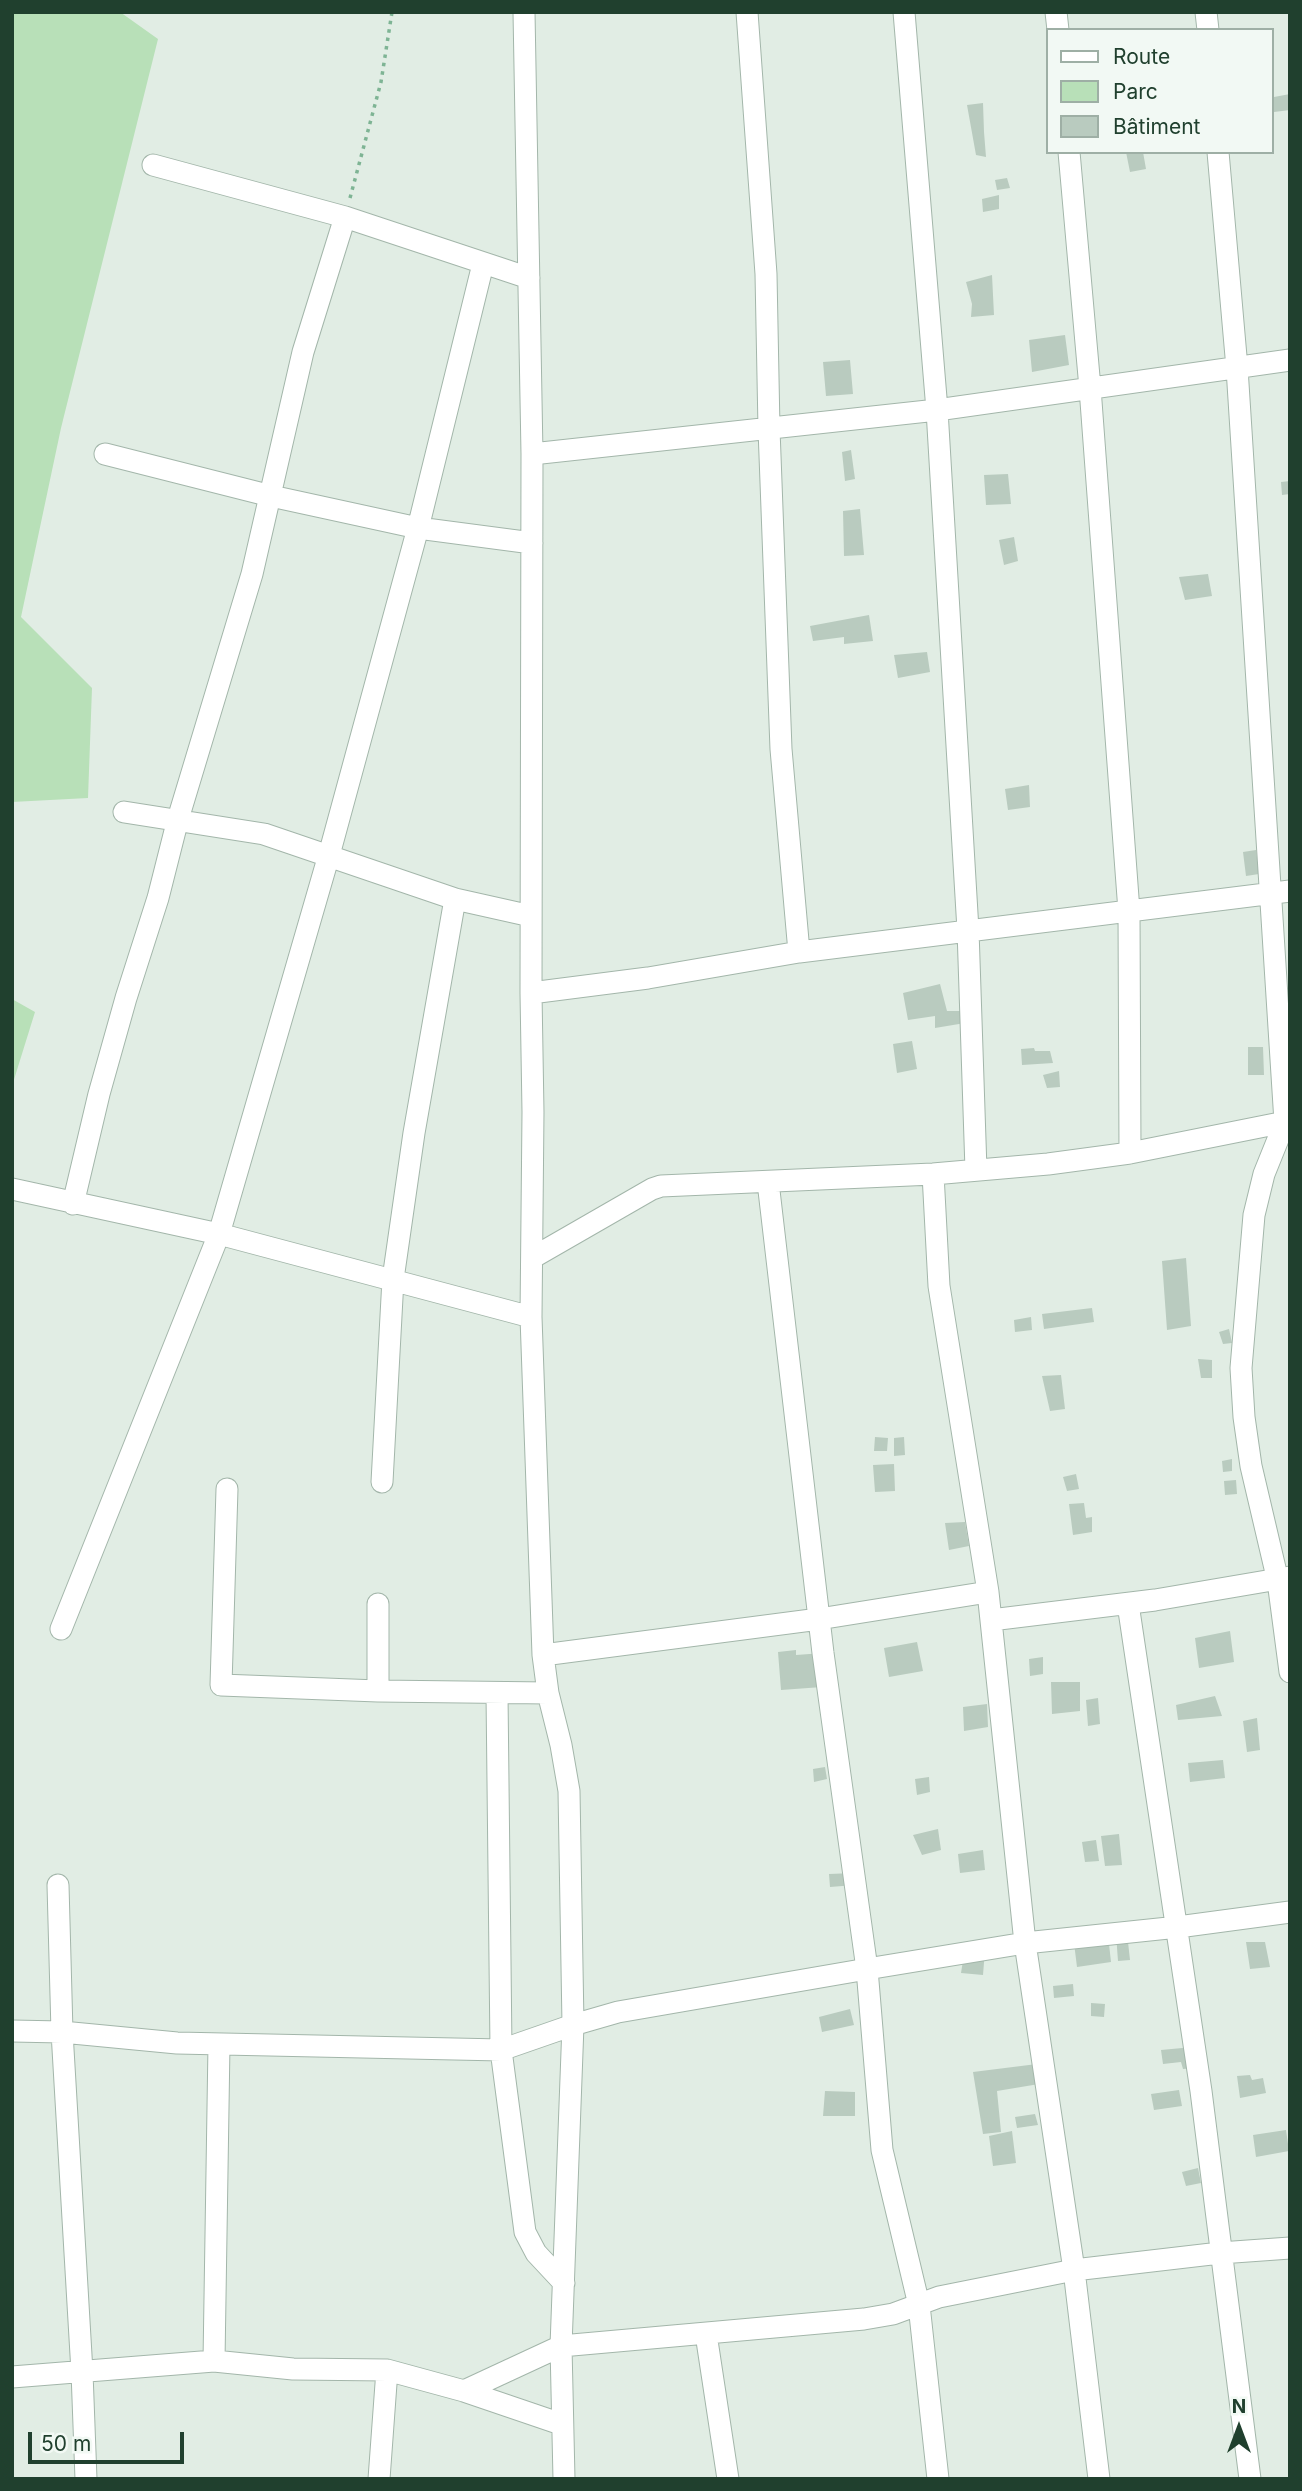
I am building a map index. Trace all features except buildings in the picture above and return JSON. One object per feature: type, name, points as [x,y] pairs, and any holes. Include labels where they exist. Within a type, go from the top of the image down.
[{"type":"street","points":[[524,12],[532,454],[531,1317],[544,1655],[548,1693],[569,1791],[573,2025],[561,2346],[564,2479]]},
{"type":"street","points":[[747,12],[766,274],[781,749],[799,952]]},
{"type":"street","points":[[904,12],[937,410],[968,930],[976,1170]]},
{"type":"street","points":[[1069,154],[1090,388],[1129,911],[1130,1153]]},
{"type":"street","points":[[1219,154],[1281,892],[1288,1121],[1265,1174],[1254,1215],[1241,1367],[1251,1466],[1284,1579],[1290,1672]]},
{"type":"street","points":[[153,165],[345,217],[529,278]]},
{"type":"street","points":[[73,1204],[125,998],[158,898],[178,819],[252,574],[303,352],[345,217]]},
{"type":"street","points":[[61,1629],[219,1234],[329,855],[418,528],[483,264]]},
{"type":"street","points":[[532,454],[937,410],[1290,360]]},
{"type":"street","points":[[104,454],[271,496],[418,528],[532,543]]},
{"type":"street","points":[[124,812],[264,834],[455,899],[531,916]]},
{"type":"street","points":[[531,993],[648,978],[799,952],[1281,892]]},
{"type":"street","points":[[382,1482],[394,1279],[414,1133],[455,899]]},
{"type":"street","points":[[532,1258],[656,1188],[933,1174],[1048,1164],[1130,1153],[1288,1121]]},
{"type":"street","points":[[933,1174],[939,1286],[988,1592],[1025,1943],[1074,2270],[1099,2479]]},
{"type":"street","points":[[768,1182],[819,1619],[867,1969],[882,2150],[919,2305],[938,2479]]},
{"type":"street","points":[[12,1189],[219,1234],[531,1317]]},
{"type":"street","points":[[227,1489],[221,1685],[497,1694],[548,1693]]},
{"type":"street","points":[[991,1620],[1128,1604],[1284,1579]]},
{"type":"street","points":[[544,1655],[819,1619],[988,1592]]},
{"type":"street","points":[[378,1604],[378,1691]]},
{"type":"street","points":[[1128,1604],[1201,2091],[1250,2479]]},
{"type":"street","points":[[497,1694],[501,2050],[525,2232],[536,2253],[564,2283]]},
{"type":"street","points":[[58,1885],[62,2032],[86,2479]]},
{"type":"street","points":[[12,2031],[62,2032],[177,2043],[501,2050],[618,2012],[1025,1943],[1290,1912]]},
{"type":"street","points":[[214,2361],[219,2044]]},
{"type":"street","points":[[464,2391],[561,2346],[864,2319],[893,2314],[959,2292],[1074,2270],[1220,2253],[1290,2248]]},
{"type":"street","points":[[706,2334],[728,2479]]},
{"type":"street","points":[[12,2377],[214,2361],[293,2369],[387,2370],[464,2391],[561,2424]]},
{"type":"street","points":[[379,2479],[387,2370]]},
{"type":"path","points":[[345,217],[382,82],[392,12]]},
{"type":"green space","points":[[12,12],[120,12],[158,39],[61,428],[21,617],[92,688],[88,798],[12,802]]},
{"type":"green space","points":[[12,999],[35,1012],[12,1086]]}]
